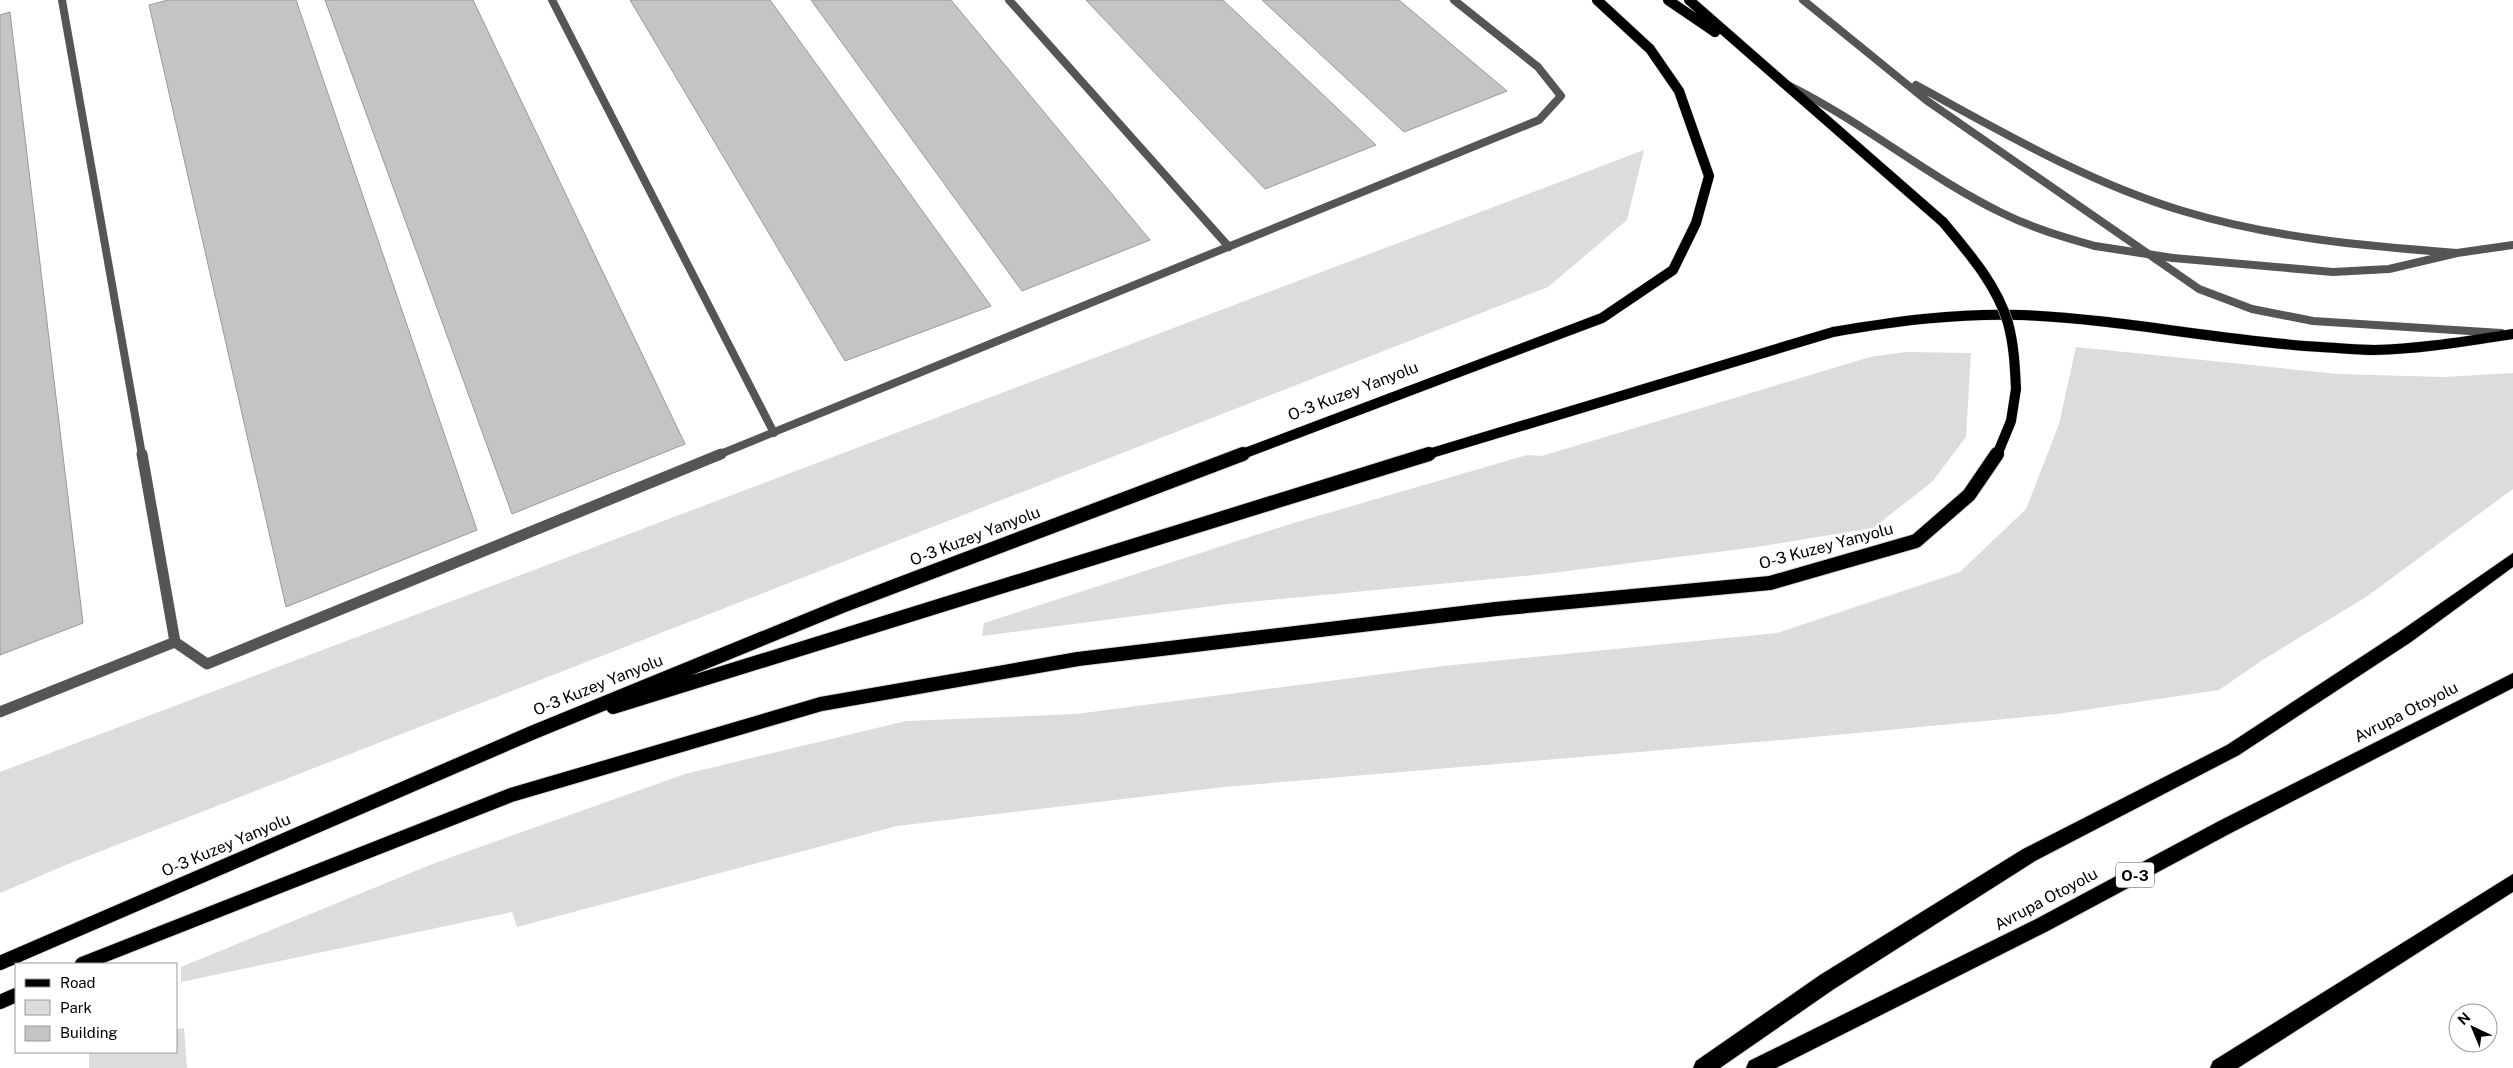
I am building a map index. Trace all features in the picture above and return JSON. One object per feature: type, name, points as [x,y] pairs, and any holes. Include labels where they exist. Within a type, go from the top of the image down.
[{"type":"highway","points":[[1702,1068],[1827,982],[2029,855],[2233,750],[2404,638],[2513,559]]},
{"type":"highway","name":"Avrupa Otoyolu","points":[[1756,1068],[2042,925],[2224,827],[2513,680]]},
{"type":"highway","points":[[2220,1068],[2313,1011],[2513,882]]},
{"type":"main road","name":"O-3 Kuzey Yanyolu","points":[[0,963],[534,732],[842,606],[1602,318],[1674,270],[1696,223],[1710,176],[1679,91],[1650,49],[1597,0]]},
{"type":"main road","points":[[1668,0],[1746,53]]},
{"type":"main road","points":[[1689,0],[1746,53]]},
{"type":"main road","name":"O-3 Kuzey Yanyolu","points":[[85,963],[511,795],[821,704],[1078,658],[1496,609],[1770,583],[1916,541],[1968,495],[1996,457],[2010,420],[2016,389],[2013,349],[2001,304],[1975,260],[1943,222],[1886,169],[1787,85],[1746,53]]},
{"type":"main road","points":[[534,732],[1484,437],[1833,332],[1900,320],[1976,315],[2021,315],[2074,319],[2276,344],[2374,350],[2454,344],[2513,334]]},
{"type":"main road","points":[[0,1002],[15,995]]},
{"type":"lane","points":[[62,0],[175,642],[207,664],[1539,120],[1561,96],[1538,67],[1454,0]]},
{"type":"lane","points":[[552,0],[774,432]]},
{"type":"lane","points":[[1009,0],[1229,247]]},
{"type":"lane","points":[[1803,0],[1926,100],[2199,289],[2252,309],[2313,321],[2513,334]]},
{"type":"lane","points":[[1895,74],[2096,178],[2181,211],[2248,229],[2340,244],[2457,253]]},
{"type":"lane","points":[[1787,85],[1884,140],[1989,207],[2044,232],[2095,246],[2173,258],[2333,272],[2389,269],[2457,253],[2513,245]]},
{"type":"lane","points":[[0,712],[175,642]]},
{"type":"green space","points":[[1644,150],[1627,220],[1548,287],[73,862],[0,893],[0,772]]},
{"type":"green space","points":[[2076,347],[2338,374],[2443,377],[2513,373],[2513,489],[2366,597],[2264,659],[2219,690],[2057,714],[1793,739],[1224,787],[897,826],[517,927],[512,912],[181,982],[181,967],[435,863],[685,774],[906,721],[1076,714],[1443,666],[1777,633],[1960,572],[2026,509],[2059,424]]},
{"type":"green space","points":[[1906,352],[1971,353],[1966,437],[1932,482],[1873,528],[1757,547],[1544,574],[1228,604],[982,636],[984,623],[1287,525],[1527,455],[1542,456],[1870,357]]},
{"type":"green space","points":[[184,1028],[187,1068],[89,1068],[89,1053],[178,1053],[178,1029]]},
{"type":"building","points":[[168,0],[296,0],[477,530],[286,607],[149,5]]},
{"type":"building","points":[[325,0],[473,0],[685,444],[512,514]]},
{"type":"building","points":[[630,0],[770,0],[991,306],[845,361]]},
{"type":"building","points":[[811,0],[951,0],[1150,240],[1022,291]]},
{"type":"building","points":[[1086,0],[1223,0],[1376,145],[1265,189]]},
{"type":"building","points":[[1262,0],[1399,0],[1507,91],[1404,132]]},
{"type":"building","points":[[10,12],[83,623],[0,655],[0,15]]}]
